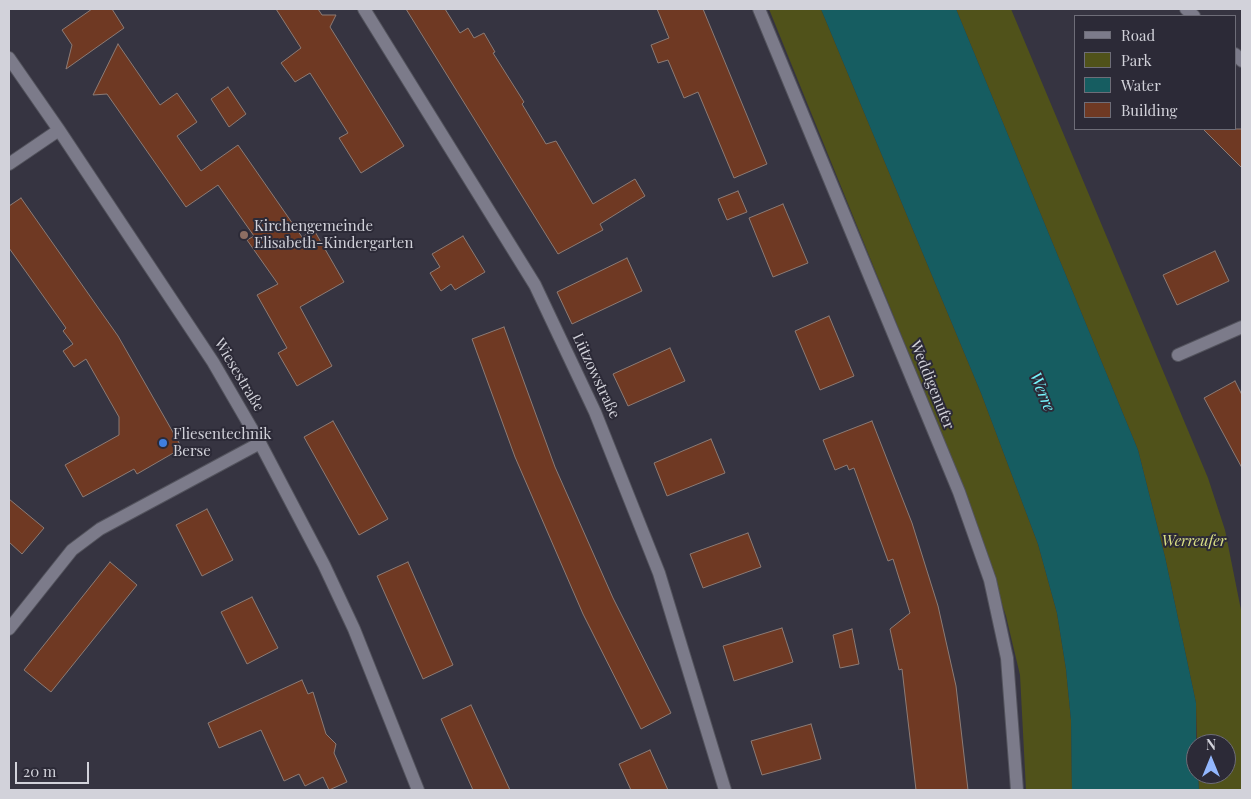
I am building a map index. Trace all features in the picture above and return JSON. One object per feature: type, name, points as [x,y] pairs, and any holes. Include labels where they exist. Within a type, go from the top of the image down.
[{"type":"street","name":"Lützowstraße","points":[[364,9],[535,285],[595,412],[659,573],[725,790]]},
{"type":"street","name":"Weddigenufer","points":[[759,9],[959,492],[990,580],[1007,658],[1017,790]]},
{"type":"street","name":"Wiesestraße","points":[[9,58],[213,362],[260,443],[324,565],[354,629],[418,790]]},
{"type":"street","points":[[9,164],[59,130]]},
{"type":"street","points":[[1178,356],[1242,327]]},
{"type":"street","points":[[9,629],[72,550],[100,529],[260,443]]},
{"type":"green space","points":[[769,9],[821,9],[981,393],[1038,544],[1057,613],[1066,669],[1071,720],[1072,790],[1026,790],[1020,675],[1006,616],[963,487]]},
{"type":"green space","name":"Werreufer","points":[[956,9],[1011,9],[1208,478],[1225,530],[1242,615],[1242,790],[1199,790],[1199,784],[1236,784],[1236,734],[1197,734],[1196,703],[1165,557],[1138,450]]},
{"type":"water","name":"Werre","points":[[821,9],[956,9],[1138,450],[1165,557],[1196,703],[1196,734],[1186,734],[1186,784],[1199,784],[1199,790],[1072,790],[1071,720],[1066,669],[1057,613],[1038,544],[981,393]]},
{"type":"building","points":[[92,9],[112,9],[124,28],[66,69],[72,45],[62,30]]},
{"type":"building","points":[[276,9],[318,9],[322,15],[336,15],[330,27],[404,146],[361,173],[339,138],[348,133],[310,73],[295,82],[281,63],[301,48]]},
{"type":"building","points":[[406,9],[445,9],[460,33],[468,28],[474,38],[484,33],[495,52],[493,53],[524,102],[522,104],[546,144],[556,141],[593,204],[635,179],[645,196],[600,224],[603,230],[558,254]]},
{"type":"building","points":[[657,9],[703,9],[767,164],[734,178],[698,92],[684,98],[668,60],[658,63],[651,45],[669,38]]},
{"type":"building","points":[[118,44],[160,105],[177,93],[197,122],[177,136],[201,171],[238,145],[302,237],[314,230],[344,282],[300,307],[332,366],[297,386],[278,353],[287,348],[257,295],[278,284],[247,240],[254,236],[218,185],[186,207],[107,94],[93,95]]},
{"type":"building","points":[[228,87],[246,114],[229,127],[211,99]]},
{"type":"building","points":[[1242,129],[1242,168],[1204,130]]},
{"type":"building","points":[[738,191],[747,212],[727,220],[718,199]]},
{"type":"building","points":[[21,198],[118,336],[182,448],[137,474],[134,469],[83,497],[65,465],[119,435],[119,417],[86,359],[74,367],[63,351],[73,344],[63,331],[66,328],[9,248],[9,206]]},
{"type":"building","points":[[783,204],[808,263],[773,277],[749,218]]},
{"type":"building","points":[[463,236],[485,272],[455,290],[451,284],[441,291],[430,273],[440,267],[432,254]]},
{"type":"building","points":[[1215,251],[1229,281],[1177,305],[1163,275]]},
{"type":"building","points":[[627,258],[642,291],[572,324],[557,292]]},
{"type":"building","points":[[829,316],[854,376],[820,390],[795,331]]},
{"type":"building","points":[[504,327],[555,467],[613,598],[671,713],[641,729],[583,614],[515,457],[472,339]]},
{"type":"building","points":[[670,348],[685,381],[628,406],[613,374]]},
{"type":"building","points":[[1235,381],[1242,395],[1242,468],[1204,398]]},
{"type":"building","points":[[333,421],[388,519],[359,535],[304,437]]},
{"type":"building","points":[[872,421],[912,523],[938,606],[956,686],[968,790],[916,790],[902,669],[899,670],[890,629],[910,613],[893,559],[888,561],[854,468],[849,470],[847,465],[835,470],[823,440]]},
{"type":"building","points":[[711,439],[725,473],[667,496],[654,463]]},
{"type":"building","points":[[9,499],[44,528],[22,554],[9,542]]},
{"type":"building","points":[[207,509],[233,560],[202,576],[176,525]]},
{"type":"building","points":[[748,533],[761,567],[703,588],[690,554]]},
{"type":"building","points":[[110,562],[137,585],[51,692],[24,670]]},
{"type":"building","points":[[408,562],[453,665],[423,679],[377,576]]},
{"type":"building","points":[[252,597],[278,648],[247,664],[221,612]]},
{"type":"building","points":[[782,628],[793,662],[734,681],[723,646]]},
{"type":"building","points":[[852,629],[859,664],[840,668],[833,635]]},
{"type":"building","points":[[302,680],[308,694],[313,692],[326,734],[336,744],[334,753],[347,782],[329,790],[323,777],[305,786],[299,774],[284,781],[261,730],[219,748],[208,723]]},
{"type":"building","points":[[471,705],[510,790],[473,790],[441,719]]},
{"type":"building","points":[[811,724],[821,759],[762,775],[751,741]]},
{"type":"building","points":[[650,750],[668,790],[631,790],[619,764]]},
{"type":"place","name":"Kirchengemeinde Elisabeth-Kindergarten","points":[[244,235]]},
{"type":"place","name":"Fliesentechnik Berse","points":[[163,443]]}]
